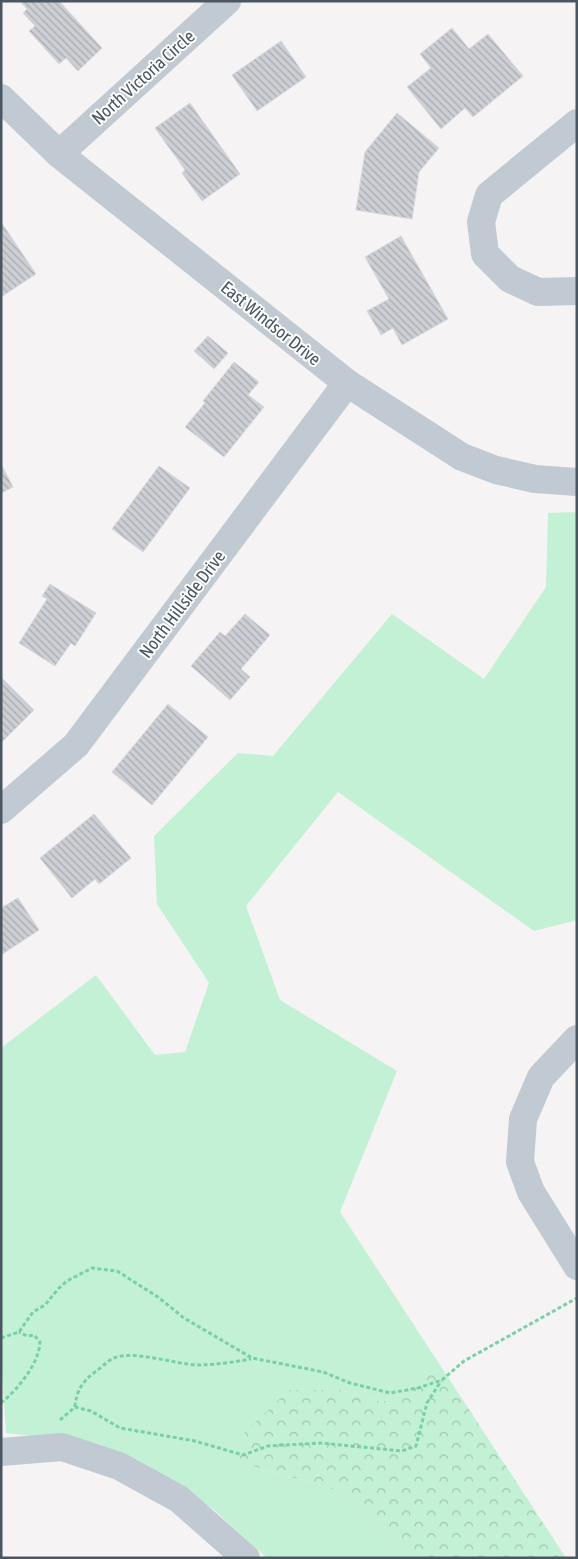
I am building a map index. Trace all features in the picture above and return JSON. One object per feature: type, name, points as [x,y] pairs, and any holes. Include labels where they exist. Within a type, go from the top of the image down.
[{"type":"street","name":"North Victoria Circle","points":[[59,154],[227,1]]},
{"type":"street","name":"East Windsor Drive","points":[[1,98],[59,154],[347,383],[462,457],[496,470],[535,479],[577,482]]},
{"type":"street","points":[[577,123],[489,195],[481,222],[485,254],[510,279],[538,292],[577,291]]},
{"type":"street","name":"North Hillside Drive","points":[[1,810],[76,745],[347,383]]},
{"type":"street","points":[[577,1039],[542,1077],[523,1119],[520,1162],[531,1192],[577,1266]]},
{"type":"street","points":[[1,1452],[62,1447],[119,1466],[179,1499],[246,1558]]},
{"type":"path","points":[[1,1338],[19,1332],[33,1312],[45,1305],[58,1289],[92,1268],[117,1271],[158,1296],[184,1318],[252,1358],[323,1372],[350,1384],[390,1393],[418,1388],[442,1380]]},
{"type":"path","points":[[75,1407],[92,1411],[120,1428],[195,1441],[243,1456],[268,1446],[321,1443],[402,1451],[416,1446],[427,1403],[442,1380],[464,1361],[577,1298]]},
{"type":"path","points":[[1,1403],[11,1395],[40,1350],[40,1342],[34,1335],[27,1336],[19,1332]]},
{"type":"path","points":[[28,1450],[75,1407],[76,1395],[85,1380],[114,1358],[138,1355],[197,1365],[234,1362],[252,1358]]},
{"type":"green space","points":[[577,512],[577,920],[534,931],[338,792],[246,906],[280,1000],[397,1071],[340,1212],[442,1368],[383,1402],[340,1390],[239,1462],[353,1495],[416,1558],[267,1558],[212,1508],[99,1444],[6,1433],[1,1356],[1,1048],[96,975],[155,1055],[185,1052],[209,983],[157,904],[154,836],[238,753],[273,756],[392,614],[484,679],[546,587],[548,513]]},
{"type":"green space","points":[[442,1368],[566,1558],[416,1558],[353,1495],[239,1462],[245,1432],[289,1390],[340,1390],[383,1402]]},
{"type":"building","points":[[20,1],[59,1],[102,48],[78,71],[66,58],[59,64],[29,31],[35,26],[23,13],[27,9]]},
{"type":"building","points":[[452,28],[469,49],[488,34],[523,76],[473,117],[465,108],[441,129],[407,87],[431,68],[420,54]]},
{"type":"building","points":[[281,41],[306,77],[257,111],[232,75]]},
{"type":"building","points":[[190,103],[240,174],[202,201],[182,173],[185,170],[155,128]]},
{"type":"building","points":[[397,113],[439,148],[419,172],[412,219],[356,210],[365,152]]},
{"type":"building","points":[[1,222],[36,274],[1,297]]},
{"type":"building","points":[[401,236],[448,319],[402,345],[393,328],[381,335],[367,311],[389,299],[365,257]]},
{"type":"building","points":[[208,336],[228,353],[214,369],[194,351]]},
{"type":"building","points":[[234,362],[259,382],[248,395],[264,407],[224,457],[185,427],[205,403],[203,401]]},
{"type":"building","points":[[1,464],[13,487],[1,493]]},
{"type":"building","points":[[159,466],[190,488],[143,552],[112,529]]},
{"type":"building","points":[[50,584],[96,613],[75,646],[71,643],[55,666],[19,643],[47,599],[42,596]]},
{"type":"building","points":[[245,614],[270,635],[241,669],[250,677],[230,700],[191,666],[220,632],[225,636]]},
{"type":"building","points":[[1,677],[34,710],[1,743]]},
{"type":"building","points":[[168,704],[208,737],[152,805],[112,772]]},
{"type":"building","points":[[94,814],[131,858],[99,884],[95,879],[72,898],[40,858]]},
{"type":"building","points":[[18,898],[39,930],[1,955],[1,908]]}]
